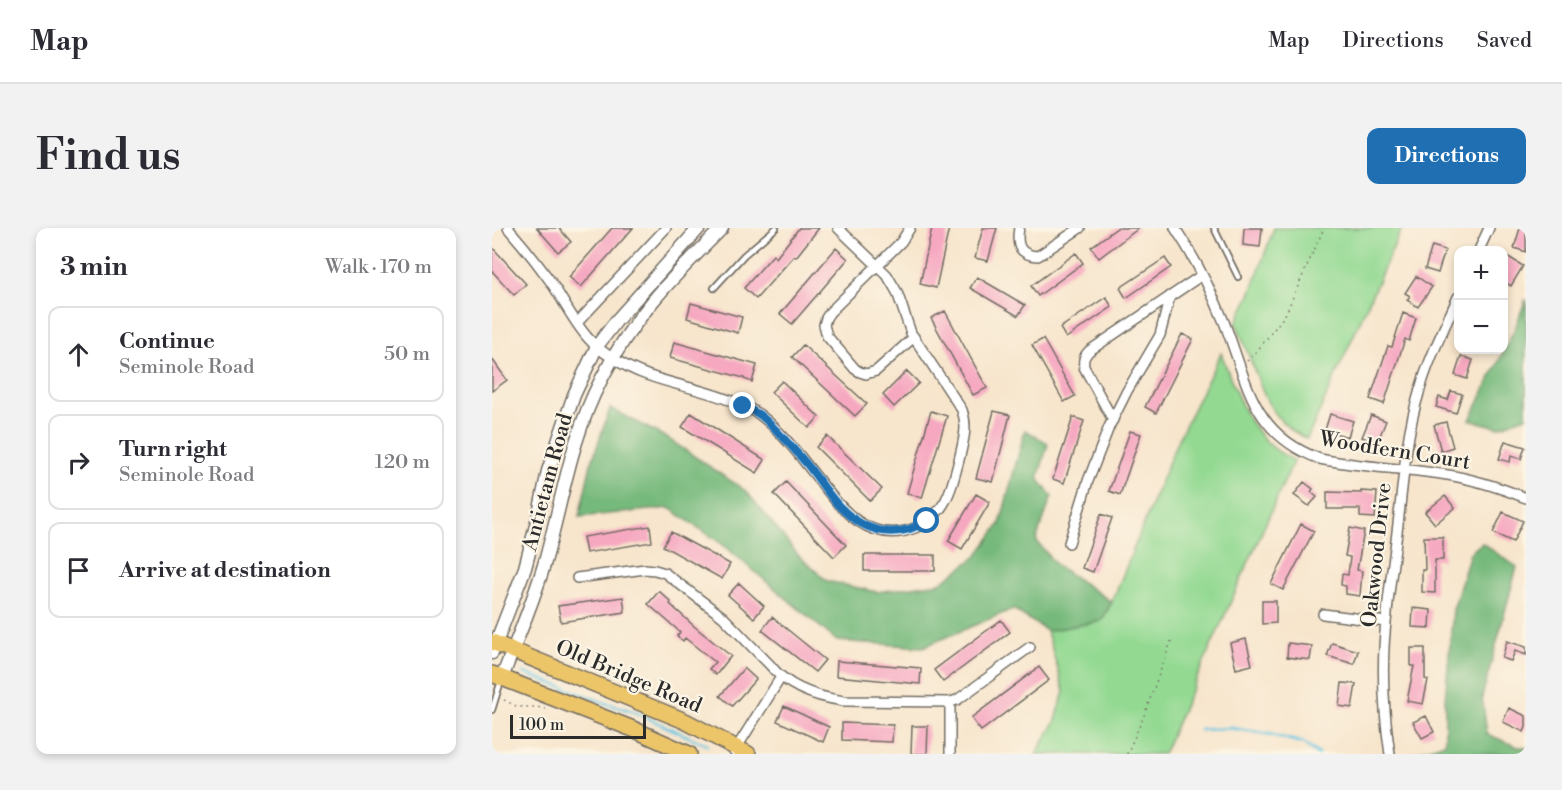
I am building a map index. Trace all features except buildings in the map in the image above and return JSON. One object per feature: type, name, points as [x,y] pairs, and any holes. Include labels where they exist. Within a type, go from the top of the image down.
[{"type":"main road","name":"Old Bridge Road","points":[[493,646],[513,650],[685,721],[739,752]]},
{"type":"main road","points":[[497,676],[633,729],[689,754]]},
{"type":"street","points":[[508,228],[549,279],[588,339],[613,358],[641,372],[660,380],[704,390],[760,415],[784,438],[839,506],[850,516],[875,530],[897,532],[917,527],[942,506],[952,488],[965,419],[962,410],[914,337],[892,282],[838,228]]},
{"type":"street","points":[[577,323],[666,228]]},
{"type":"street","name":"Antietam Road","points":[[493,646],[525,568],[548,471],[574,395],[597,346],[617,320],[699,228]]},
{"type":"street","name":"Antietam Road","points":[[497,676],[513,650],[546,559],[569,460],[592,397],[613,358],[638,320],[722,228]]},
{"type":"street","points":[[910,228],[901,242],[830,312],[824,325],[827,336],[855,369],[866,374],[876,371],[914,337]]},
{"type":"street","points":[[1018,228],[1019,248],[1024,253],[1038,256],[1080,228]]},
{"type":"street","name":"Woodfern Court","points":[[1176,228],[1219,309],[1246,387],[1257,410],[1281,438],[1293,447],[1320,459],[1475,480],[1526,498]]},
{"type":"street","points":[[1481,246],[1489,228]]},
{"type":"street","points":[[1113,420],[1084,367],[1085,355],[1202,275]]},
{"type":"street","points":[[1069,543],[1088,481],[1127,391],[1160,335],[1170,296]]},
{"type":"street","name":"Oakwood Drive","points":[[1390,754],[1384,685],[1386,622],[1404,469],[1411,422],[1419,393],[1428,365],[1457,300]]},
{"type":"street","points":[[577,578],[645,569],[665,573],[723,617],[789,683],[807,692],[844,701],[950,702],[957,700],[1030,647]]},
{"type":"street","points":[[1323,615],[1386,622]]},
{"type":"street","points":[[739,752],[781,677]]},
{"type":"street","points":[[950,702],[950,754]]},
{"type":"lane","points":[[714,288],[744,255],[776,228]]},
{"type":"lane","points":[[1214,228],[1238,277]]},
{"type":"lane","points":[[492,710],[497,676]]},
{"type":"path","points":[[1240,367],[1257,351],[1285,315],[1324,228]]},
{"type":"path","points":[[1127,754],[1172,639]]},
{"type":"path","points":[[502,700],[518,707],[548,709]]},
{"type":"green space","points":[[1274,228],[1402,228],[1307,439],[1288,427],[1269,404],[1236,323],[1250,295]]},
{"type":"green space","points":[[1526,299],[1526,417],[1498,427],[1470,420],[1502,354],[1508,354],[1508,342]]},
{"type":"green space","points":[[1221,353],[1239,400],[1255,429],[1279,452],[1294,460],[1163,754],[1036,754],[1056,721],[1064,691],[1047,631],[1101,621],[1112,602],[1177,442]]},
{"type":"green space","points":[[610,408],[667,438],[746,491],[799,556],[827,581],[877,592],[940,583],[977,556],[1000,524],[1025,430],[1048,443],[1038,479],[1052,496],[1036,540],[1056,565],[1112,602],[1101,621],[1047,631],[1013,609],[923,647],[837,641],[722,544],[669,508],[579,517],[591,464]]},
{"type":"green space","points":[[1482,543],[1517,567],[1482,697],[1487,734],[1518,747],[1526,747],[1526,754],[1412,754],[1445,743],[1445,700],[1453,610],[1470,553]]},
{"type":"waterway","points":[[524,673],[632,711],[707,745]]},
{"type":"waterway","points":[[1200,730],[1231,728],[1268,734],[1303,743],[1318,754]]},
{"type":"route","points":[[743,406],[760,415],[784,438],[839,506],[862,524],[875,530],[897,532],[909,530],[927,521]]}]
